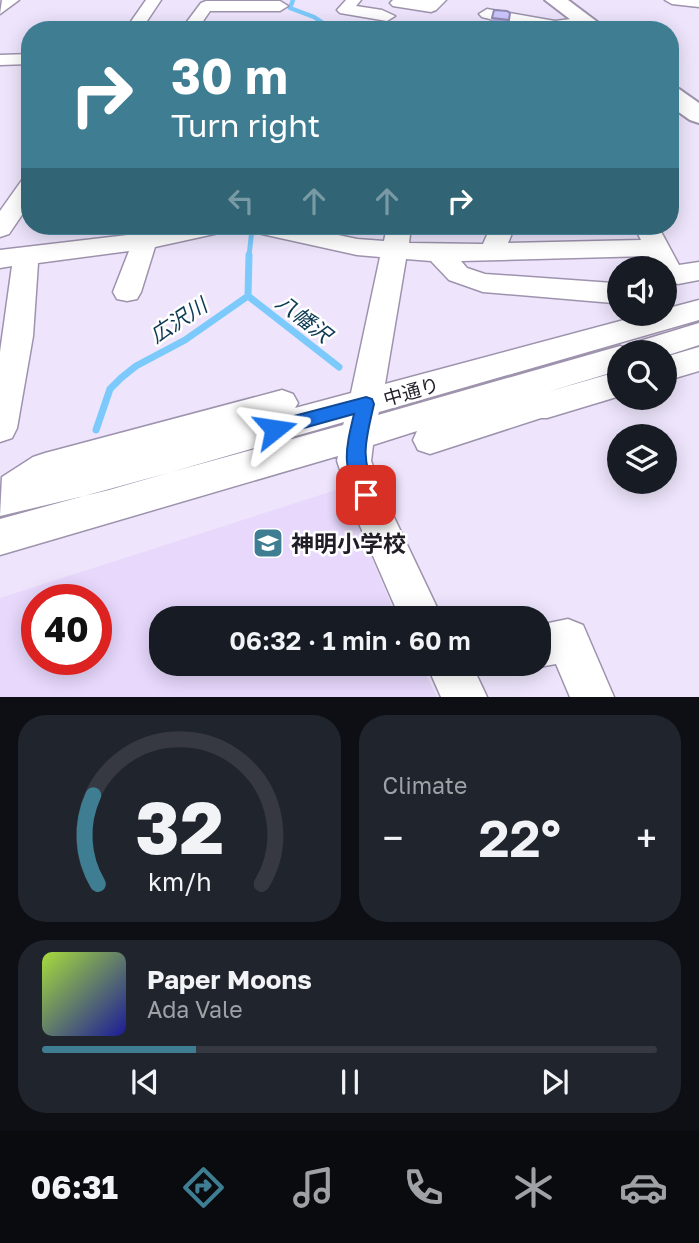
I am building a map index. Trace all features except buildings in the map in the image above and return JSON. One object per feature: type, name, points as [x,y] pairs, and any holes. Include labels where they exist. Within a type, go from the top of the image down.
[{"type":"highway","points":[[537,0],[559,21]]},
{"type":"highway","points":[[555,0],[585,21]]},
{"type":"highway","points":[[679,85],[699,98]]},
{"type":"highway","points":[[679,101],[699,115]]},
{"type":"street","points":[[0,9],[12,0]]},
{"type":"street","points":[[139,21],[154,0]]},
{"type":"street","points":[[354,0],[345,10],[377,12],[387,16]]},
{"type":"street","points":[[398,4],[431,8],[439,0]]},
{"type":"street","points":[[673,0],[699,2]]},
{"type":"street","points":[[195,21],[206,6],[249,12],[282,6]]},
{"type":"street","points":[[486,15],[526,21]]},
{"type":"street","points":[[0,71],[16,59]]},
{"type":"street","points":[[0,229],[21,198]]},
{"type":"street","points":[[0,428],[18,336],[13,258],[175,235]]},
{"type":"street","points":[[303,235],[357,247],[397,237],[438,253],[495,253],[651,237],[686,272]]},
{"type":"street","points":[[495,253],[498,235]]},
{"type":"street","points":[[397,237],[354,451],[356,470],[415,606]]},
{"type":"street","points":[[127,292],[145,241]]},
{"type":"street","points":[[438,253],[458,274],[483,283],[607,293]]},
{"type":"street","name":"中通り","points":[[361,420],[699,310]]},
{"type":"street","name":"中通り","points":[[196,440],[528,396],[607,363]]},
{"type":"street","points":[[430,440],[525,411],[528,396],[547,405],[607,387]]},
{"type":"street","points":[[0,498],[45,468],[170,433],[196,440],[202,425],[282,403]]},
{"type":"street","points":[[0,537],[361,420]]},
{"type":"street","points":[[551,644],[568,640],[592,697]]},
{"type":"shaded area","name":"神明小学校","points":[[342,488],[392,606],[149,606],[149,676],[426,676],[437,697],[0,697],[0,598],[21,591],[21,675],[112,675],[112,584],[44,584]]},
{"type":"waterway","name":"広沢川","points":[[293,0],[290,8],[320,21]]},
{"type":"waterway","name":"広沢川","points":[[249,256],[251,235]]},
{"type":"waterway","name":"広沢川","points":[[248,296],[249,255]]},
{"type":"waterway","name":"広沢川","points":[[96,430],[110,389],[121,378],[136,366],[185,340],[248,296]]},
{"type":"waterway","name":"八幡沢","points":[[248,296],[339,367]]},
{"type":"place","name":"神明小学校","points":[[268,543]]},
{"type":"route","points":[[275,429],[366,404],[354,451],[356,470],[366,495]]}]
